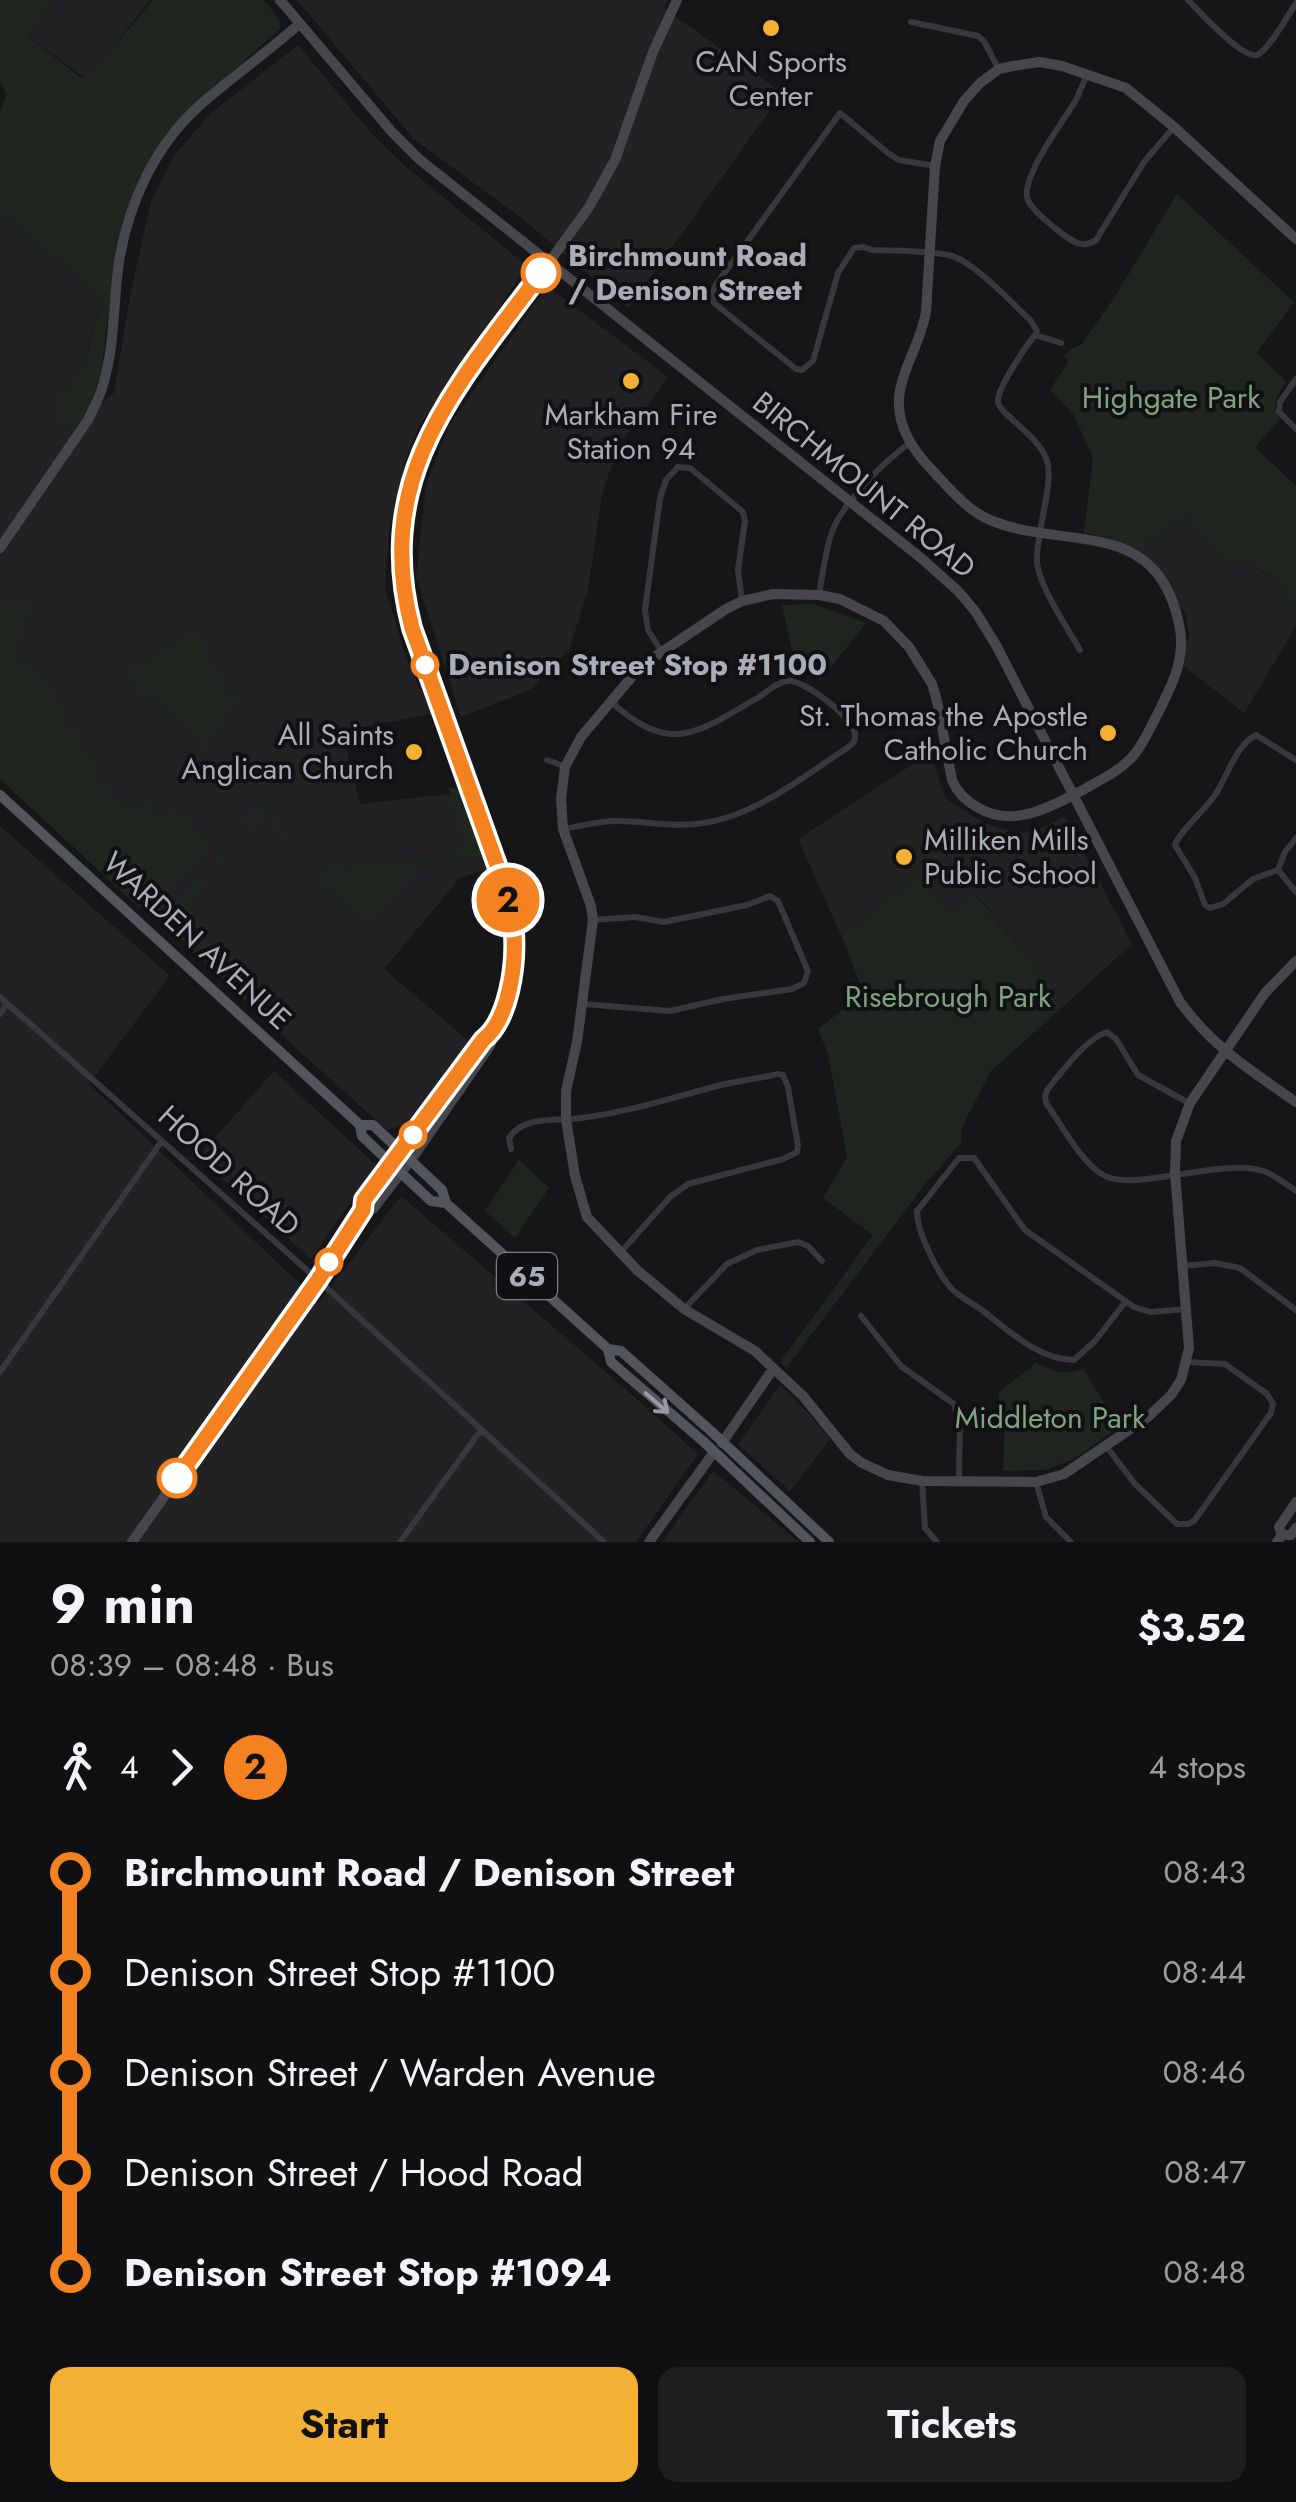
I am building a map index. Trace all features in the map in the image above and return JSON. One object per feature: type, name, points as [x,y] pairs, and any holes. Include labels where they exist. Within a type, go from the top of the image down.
[{"type":"main road","name":"WARDEN AVENUE","points":[[0,795],[360,1125],[362,1136],[432,1201],[446,1203]]},
{"type":"main road","name":"WARDEN AVENUE","points":[[360,1125],[372,1125],[442,1190],[446,1203],[608,1349],[621,1351],[810,1542]]},
{"type":"main road","name":"WARDEN AVENUE","points":[[718,1448],[826,1539]]},
{"type":"street","name":"BIRCHMOUNT ROAD","points":[[280,0],[392,132],[419,158],[921,558],[958,592],[996,646],[1177,998],[1197,1026],[1224,1052],[1296,1102]]},
{"type":"street","points":[[132,1542],[318,1280],[363,1210],[364,1200],[396,1168],[490,1046],[513,966],[512,915],[412,628],[404,588],[405,506],[439,415],[589,207],[615,160],[653,52],[677,0]]},
{"type":"street","points":[[1189,0],[1236,45],[1256,56],[1296,3]]},
{"type":"street","points":[[911,22],[978,36],[984,40],[999,70]]},
{"type":"street","points":[[0,548],[88,420],[97,400],[108,361],[124,234],[150,170],[195,110],[299,24]]},
{"type":"street","points":[[1296,240],[1174,126],[1126,88],[1040,62],[999,70],[964,101],[940,140],[935,166],[923,331],[905,373],[900,398],[910,443],[933,472],[980,515],[1040,535],[1062,534],[1112,544],[1147,565],[1176,608],[1182,646],[1176,676],[1142,746],[1121,767],[1074,795],[1029,814],[1002,817],[974,806],[957,791],[937,700],[916,657],[884,621],[840,599],[774,594],[742,601],[641,666],[581,737],[565,766],[560,799],[563,829],[593,920],[577,1042],[566,1080],[566,1119],[575,1176],[587,1217],[620,1253],[684,1309],[747,1345],[803,1396],[850,1454],[862,1462],[888,1475],[922,1481],[1036,1482],[1064,1474],[1160,1406],[1180,1380],[1189,1348],[1176,1142],[1190,1102],[1265,993],[1296,961]]},
{"type":"street","points":[[1087,74],[1073,105],[1039,157],[1027,186],[1030,204],[1074,242],[1090,245],[1096,240],[1144,162],[1174,126]]},
{"type":"street","points":[[935,166],[899,160],[888,154],[840,113],[715,286],[712,296],[726,314],[802,370],[812,361],[838,273],[854,248],[954,256],[972,267],[1031,321],[1037,331],[1015,362],[998,402],[1004,412],[1029,432],[1048,461],[1036,564],[1080,650]]},
{"type":"street","points":[[1035,335],[1061,343]]},
{"type":"street","points":[[1296,378],[1280,402],[1279,412],[1296,429]]},
{"type":"street","points":[[819,595],[830,537],[837,522],[888,460],[910,443]]},
{"type":"street","points":[[661,651],[648,630],[646,610],[660,498],[666,480],[678,467],[690,468],[743,512],[738,570],[742,601]]},
{"type":"street","points":[[563,829],[617,821],[666,826],[720,820],[768,800],[848,748],[856,736],[844,717],[799,681],[784,681],[687,735],[663,734],[646,728],[630,720],[611,702]]},
{"type":"street","points":[[1296,760],[1256,735],[1251,738],[1207,807],[1175,841],[1210,908],[1223,904],[1253,879],[1278,870],[1296,838]]},
{"type":"street","points":[[547,760],[565,766]]},
{"type":"street","points":[[1278,870],[1296,892]]},
{"type":"street","points":[[582,1004],[670,1011],[792,989],[804,982],[808,971],[778,901],[770,896],[747,905],[664,922],[636,917],[593,920]]},
{"type":"street","name":"HOOD ROAD","points":[[0,997],[604,1542]]},
{"type":"street","points":[[0,1014],[7,1004]]},
{"type":"street","points":[[405,1156],[454,1080],[493,1032]]},
{"type":"street","points":[[1190,1102],[1138,1074],[1108,1032],[1098,1035],[1080,1052],[1045,1096],[1078,1149],[1106,1177],[1130,1180],[1175,1173],[1256,1169],[1272,1174],[1296,1191]]},
{"type":"street","points":[[511,1149],[509,1138],[531,1122],[648,1106],[726,1084],[783,1075],[798,1146],[793,1156],[688,1184],[620,1253]]},
{"type":"street","points":[[0,1372],[162,1142]]},
{"type":"street","points":[[1126,1302],[1074,1360],[1033,1348],[954,1291],[920,1230],[917,1212],[958,1158],[974,1158],[1024,1230],[1126,1302],[1150,1312],[1187,1309]]},
{"type":"street","points":[[684,1309],[727,1264],[758,1250],[798,1242],[808,1246],[822,1261]]},
{"type":"street","points":[[1183,1266],[1215,1263],[1240,1268],[1296,1310]]},
{"type":"street","points":[[861,1316],[901,1366],[954,1404],[960,1422],[959,1481]]},
{"type":"street","points":[[1106,1446],[1135,1484],[1177,1524],[1194,1521],[1271,1413],[1273,1404],[1268,1394],[1225,1364],[1187,1362]]},
{"type":"street","points":[[648,1542],[773,1369]]},
{"type":"street","points":[[400,1542],[481,1430]]},
{"type":"street","points":[[922,1481],[925,1528],[936,1542]]},
{"type":"street","points":[[1036,1482],[1046,1517],[1071,1542]]},
{"type":"street","points":[[1296,1502],[1280,1527],[1279,1539],[1291,1535],[1296,1528]]},
{"type":"street","points":[[810,1542],[826,1539]]},
{"type":"shaded area","points":[[55,0],[150,0],[88,80],[29,37]]},
{"type":"shaded area","points":[[297,0],[667,0],[664,8],[782,93],[629,308],[520,217],[414,139]]},
{"type":"shaded area","points":[[298,45],[372,134],[405,166],[527,266],[419,427],[408,453],[389,528],[385,589],[408,663],[432,714],[342,731],[360,804],[459,793],[486,869],[460,878],[384,969],[471,1043],[405,1125],[387,1130],[0,767],[0,214],[103,299],[80,374],[62,391],[87,413],[114,393],[152,198],[173,157],[210,114]]},
{"type":"shaded area","points":[[547,286],[668,377],[618,446],[602,494],[588,590],[569,650],[530,690],[461,717],[416,577],[426,485],[448,427]]},
{"type":"shaded area","points":[[1185,514],[1240,561],[1283,584],[1278,593],[1296,605],[1296,626],[1244,713],[1184,666],[1189,636],[1185,611],[1169,585],[1135,550],[1156,540]]},
{"type":"shaded area","points":[[930,753],[945,798],[984,823],[1018,834],[1038,830],[1065,816],[1132,944],[1067,1003],[976,894],[952,914],[916,875],[841,935],[798,839]]},
{"type":"shaded area","points":[[0,826],[170,976],[89,1084],[319,1302],[401,1196],[698,1454],[636,1542],[0,1542]]},
{"type":"shaded area","points":[[274,1071],[376,1165],[311,1259],[198,1157]]},
{"type":"shaded area","points":[[780,1385],[830,1439],[790,1491],[738,1444]]},
{"type":"shaded area","points":[[713,1471],[799,1542],[662,1542]]},
{"type":"green space","points":[[0,0],[55,0],[29,37],[87,79],[153,0],[264,0],[281,28],[188,111],[164,139],[114,269],[101,374],[87,413],[74,430],[60,419],[57,403],[82,368],[103,299],[0,214],[0,113],[7,93],[0,82]]},
{"type":"green space","name":"Highgate Park","points":[[1177,194],[1294,302],[1257,353],[1287,382],[1275,404],[1280,419],[1255,447],[1296,486],[1296,605],[1278,593],[1283,584],[1263,571],[1243,563],[1228,563],[1185,515],[1156,540],[1135,550],[1109,538],[1084,533],[1093,458],[1074,415],[1050,390],[1068,362],[1064,356],[1082,344]]},
{"type":"green space","points":[[0,600],[37,601],[19,622],[24,636],[11,650],[56,691],[66,725],[100,765],[92,774],[133,810],[143,800],[160,815],[174,807],[209,839],[209,847],[155,909],[146,911],[137,906],[0,779]]},
{"type":"green space","points":[[813,604],[866,623],[821,680],[795,664],[782,605]]},
{"type":"green space","points":[[193,631],[202,638],[209,665],[224,680],[220,685],[238,701],[205,741],[207,752],[202,756],[213,771],[201,760],[202,748],[197,738],[152,698],[147,703],[133,693],[136,683],[124,668],[128,663],[147,660]]},
{"type":"green space","points":[[451,787],[460,791],[482,855],[477,859],[421,866],[368,925],[326,889],[322,894],[316,889],[327,875],[263,816],[250,831],[243,827],[181,915],[187,921],[184,925],[210,943],[207,948],[239,977],[245,973],[250,978],[239,988],[167,922],[169,912],[260,800],[266,805],[264,809],[328,867],[335,861],[341,867],[458,857],[457,847],[467,844],[452,806],[448,807],[443,800],[450,795]]},
{"type":"green space","name":"Risebrough Park","points":[[916,875],[952,914],[975,894],[1067,1003],[991,1071],[962,1127],[961,1143],[922,1188],[786,1368],[780,1362],[873,1235],[823,1198],[847,1157],[828,1054],[818,1029],[864,993],[841,935]]},
{"type":"green space","points":[[519,1160],[549,1188],[515,1238],[485,1211]]},
{"type":"green space","name":"Middleton Park","points":[[1036,1363],[1064,1372],[1083,1368],[1119,1427],[1074,1459],[1046,1470],[1003,1471],[1005,1427],[998,1393]]},
{"type":"bus line","name":"2","points":[[177,1478],[318,1280],[363,1210],[364,1200],[483,1040],[493,1032],[502,1011],[513,966],[512,915],[412,628],[404,588],[402,530],[411,482],[439,415],[541,273]]},
{"type":"place","name":"CAN Sports Center","points":[[771,28]]},
{"type":"place","name":"Birchmount Road / Denison Street","points":[[541,273]]},
{"type":"place","name":"Markham Fire Station 94","points":[[631,381]]},
{"type":"place","name":"Denison Street Stop #1100","points":[[425,665]]},
{"type":"place","name":"St. Thomas the Apostle Catholic Church","points":[[1108,733]]},
{"type":"place","name":"All Saints Anglican Church","points":[[414,752]]},
{"type":"place","name":"Milliken Mills Public School","points":[[904,857]]}]
